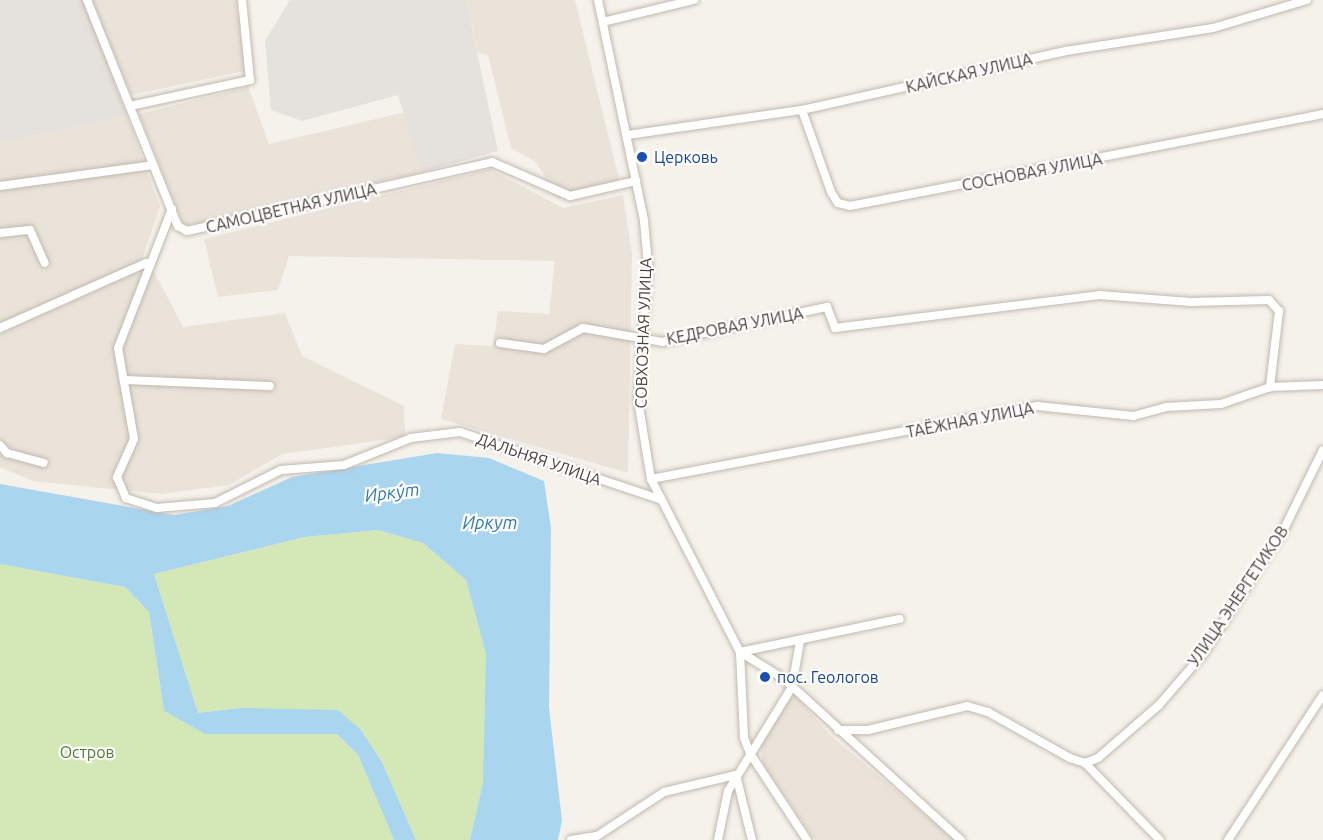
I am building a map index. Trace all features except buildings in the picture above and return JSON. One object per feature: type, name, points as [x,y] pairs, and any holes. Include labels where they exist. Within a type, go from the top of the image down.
[{"type":"street","name":"САМОЦВЕТНАЯ УЛИЦА","points":[[87,0],[178,226],[201,230],[492,162],[570,196],[636,181]]},
{"type":"street","points":[[130,106],[250,80],[242,0]]},
{"type":"street","name":"СОВХОЗНАЯ УЛИЦА","points":[[598,0],[628,135],[648,265],[638,400],[651,479],[659,499],[740,652],[744,738],[751,755],[807,840]]},
{"type":"street","points":[[603,22],[694,0]]},
{"type":"street","name":"КАЙСКАЯ УЛИЦА","points":[[628,135],[802,110],[1066,51],[1213,28],[1307,0]]},
{"type":"street","name":"СОСНОВАЯ УЛИЦА","points":[[802,110],[831,192],[838,203],[850,206],[1323,114]]},
{"type":"street","points":[[0,186],[153,165]]},
{"type":"street","name":"ДАЛЬНЯЯ УЛИЦА","points":[[172,209],[146,263],[118,348],[134,439],[117,477],[119,489],[137,504],[157,508],[214,503],[280,470],[344,465],[411,438],[460,432],[659,499]]},
{"type":"street","points":[[0,233],[30,230],[45,263]]},
{"type":"street","points":[[0,328],[146,263]]},
{"type":"street","name":"КЕДРОВАЯ УЛИЦА","points":[[500,343],[544,349],[583,328],[644,338],[681,340],[827,307],[835,328],[1100,295],[1191,302],[1269,300],[1279,311],[1270,387]]},
{"type":"street","points":[[124,380],[270,386]]},
{"type":"street","name":"ТАЁЖНАЯ УЛИЦА","points":[[651,479],[1037,406],[1134,416],[1166,407],[1221,404],[1270,387],[1323,385]]},
{"type":"street","points":[[0,445],[7,453],[44,463]]},
{"type":"street","name":"УЛИЦА ЭНЕРГЕТИКОВ","points":[[1085,763],[1132,730],[1203,654],[1283,531],[1323,450]]},
{"type":"street","points":[[740,652],[900,619]]},
{"type":"street","points":[[718,840],[736,775],[751,755],[792,687],[800,641]]},
{"type":"street","points":[[740,652],[792,687],[961,840]]},
{"type":"street","points":[[1228,840],[1323,695]]},
{"type":"street","points":[[838,730],[868,730],[967,706],[1085,763],[1160,840]]},
{"type":"street","points":[[571,840],[597,836],[664,792],[736,775]]},
{"type":"street","points":[[736,775],[752,840]]},
{"type":"shaded area","points":[[0,0],[84,0],[127,116],[0,143]]},
{"type":"shaded area","points":[[92,0],[236,0],[245,71],[131,95]]},
{"type":"shaded area","points":[[290,0],[466,0],[498,151],[422,172],[398,95],[302,121],[271,110],[265,41]]},
{"type":"shaded area","points":[[466,0],[575,0],[620,183],[558,199],[536,162],[511,148],[488,55],[478,53]]},
{"type":"shaded area","points":[[248,87],[269,144],[406,112],[422,172],[184,226],[139,114]]},
{"type":"shaded area","points":[[127,116],[160,207],[141,262],[0,323],[0,143]]},
{"type":"shaded area","points":[[490,169],[563,208],[623,195],[632,255],[628,473],[441,419],[455,344],[493,346],[498,311],[549,314],[555,261],[289,256],[278,290],[218,297],[204,239]]},
{"type":"shaded area","points":[[151,266],[183,327],[285,313],[302,356],[404,406],[405,437],[282,454],[229,485],[161,494],[33,481],[0,467],[0,334]]},
{"type":"shaded area","points":[[789,696],[796,696],[829,734],[955,840],[815,840],[763,764],[760,746]]},
{"type":"green space","points":[[378,530],[423,543],[466,580],[486,654],[487,717],[483,782],[470,840],[416,840],[382,762],[361,730],[240,708],[198,713],[154,574],[305,537]]},
{"type":"green space","name":"Остров","points":[[0,564],[125,587],[149,612],[164,711],[205,734],[337,734],[358,755],[394,840],[0,840]]},
{"type":"water","name":"Иркут","points":[[437,453],[489,458],[544,481],[551,528],[549,708],[562,821],[558,840],[470,840],[483,782],[486,654],[466,580],[423,543],[378,530],[305,537],[154,574],[198,713],[240,708],[338,710],[361,730],[382,762],[416,840],[394,840],[358,755],[337,734],[205,734],[164,711],[149,612],[125,587],[0,564],[0,484],[174,515],[228,506],[292,477]]},
{"type":"place","name":"Церковь","points":[[642,157]]},
{"type":"place","name":"пос. Геологов","points":[[765,677]]},
{"type":"water label","name":"Ирку́т","points":[[392,492]]}]
